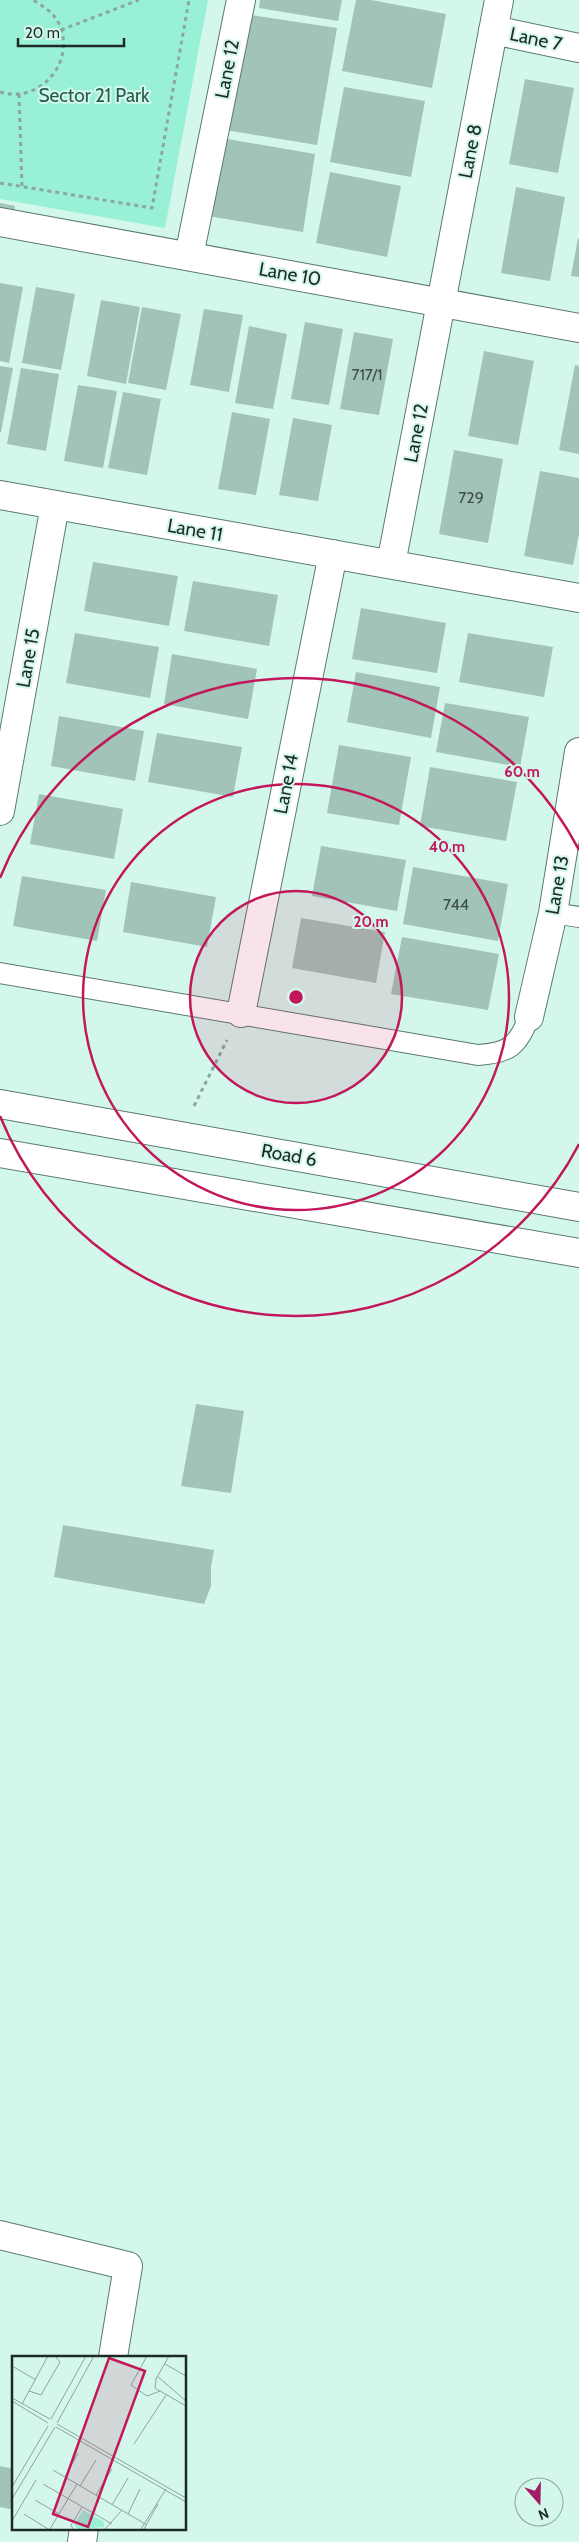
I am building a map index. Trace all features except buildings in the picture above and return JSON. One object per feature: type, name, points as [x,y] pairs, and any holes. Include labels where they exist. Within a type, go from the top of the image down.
[{"type":"street","name":"Lane 12","points":[[189,256],[241,0]]},
{"type":"street","name":"Lane 8","points":[[441,301],[499,0]]},
{"type":"street","name":"Lane 7","points":[[493,30],[579,48]]},
{"type":"street","name":"Lane 10","points":[[0,222],[441,301],[579,328]]},
{"type":"street","name":"Lane 12","points":[[391,564],[441,301]]},
{"type":"street","name":"Lane 11","points":[[0,495],[579,598]]},
{"type":"street","name":"Lane 15","points":[[0,811],[55,505]]},
{"type":"street","name":"Lane 14","points":[[241,1013],[333,554]]},
{"type":"street","name":"Lane 13","points":[[529,1017],[553,913],[579,752]]},
{"type":"street","name":"Road 6","points":[[0,1104],[579,1207]]},
{"type":"street","points":[[0,1153],[579,1253]]},
{"type":"street","points":[[0,2235],[128,2266],[113,2356]]},
{"type":"lane","points":[[553,913],[579,917]]},
{"type":"lane","points":[[0,973],[478,1055],[501,1053],[520,1038],[529,1017]]},
{"type":"path","points":[[0,92],[19,94],[40,88],[52,77],[62,57],[64,40],[61,30],[50,11],[33,0]]},
{"type":"path","points":[[61,30],[139,0]]},
{"type":"path","points":[[0,183],[152,208],[189,0]]},
{"type":"path","points":[[19,94],[22,187]]},
{"type":"path","points":[[179,1136],[241,1013]]},
{"type":"green space","name":"Sector 21 Park","points":[[0,0],[208,0],[165,228],[0,199]]}]
